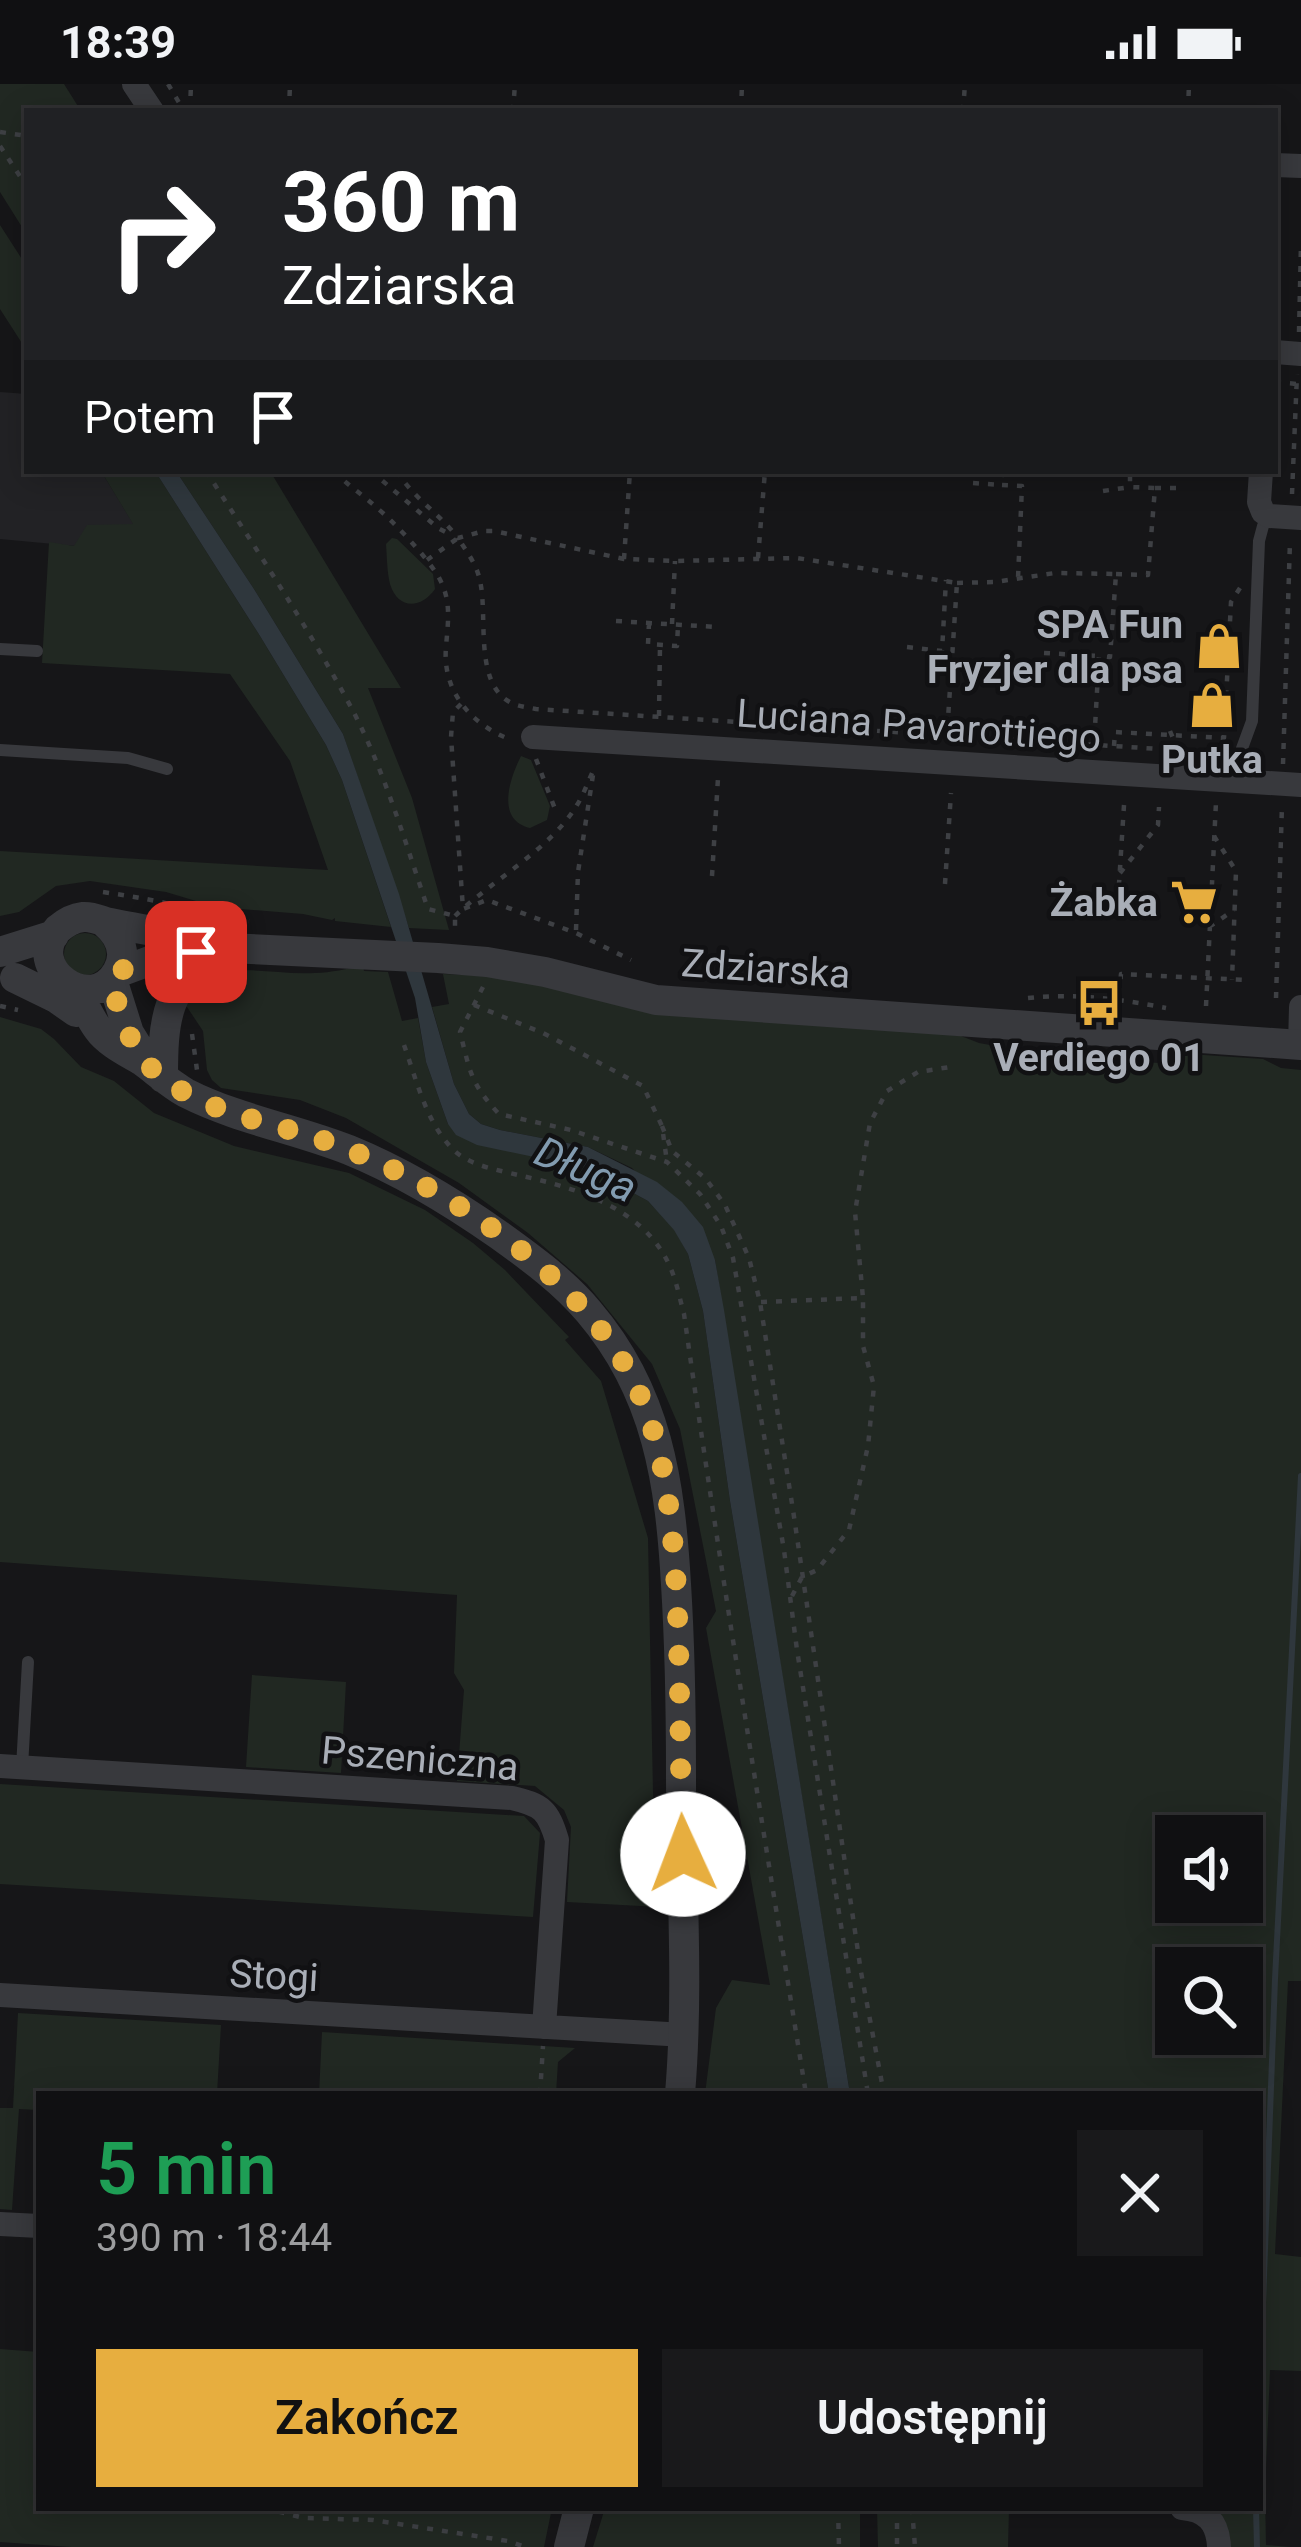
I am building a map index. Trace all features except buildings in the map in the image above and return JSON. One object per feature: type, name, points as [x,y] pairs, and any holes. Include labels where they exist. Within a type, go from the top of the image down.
[{"type":"street","points":[[1261,474],[1261,509],[1287,517]]},
{"type":"street","name":"Luciana Pavarottiego","points":[[530,744],[1226,788],[1292,784]]},
{"type":"street","points":[[71,920],[105,922],[120,940],[121,962],[115,976],[95,989],[5,984],[71,920]]},
{"type":"street","name":"Zdziarska","points":[[105,922],[241,949]]},
{"type":"street","points":[[54,935],[49,957],[103,1035],[210,1104],[352,1151],[417,1182],[466,1213],[571,1293],[606,1334],[635,1384],[666,1478],[680,1642],[686,1961],[680,2091]]},
{"type":"street","name":"Zdziarska","points":[[115,976],[163,956],[241,949],[378,956],[447,946],[487,962],[656,1000],[1300,1045]]},
{"type":"street","points":[[156,1072],[165,1018],[180,986],[200,968],[241,949]]},
{"type":"street","points":[[115,976],[129,1033],[156,1072]]},
{"type":"street","points":[[5,984],[56,998],[95,1026]]},
{"type":"street","points":[[1300,1045],[1301,1007]]},
{"type":"street","name":"Pszeniczna","points":[[11,1766],[512,1798],[536,1804],[550,1817],[557,1840],[544,2027]]},
{"type":"street","name":"Stogi","points":[[0,1995],[544,2027]]},
{"type":"street","points":[[544,2027],[685,2035]]},
{"type":"street","points":[[0,2224],[36,2226]]},
{"type":"street","points":[[569,2547],[578,2511]]},
{"type":"street","points":[[1198,2511],[1214,2523],[1219,2547]]},
{"type":"lane","points":[[1226,788],[1252,721],[1259,541],[1263,526],[1287,517]]},
{"type":"lane","points":[[0,649],[38,651]]},
{"type":"lane","points":[[0,750],[128,758],[167,769]]},
{"type":"lane","points":[[11,1766],[28,1662]]},
{"type":"path","points":[[0,146],[24,183]]},
{"type":"path","points":[[1276,998],[1292,784],[1287,517],[1297,384],[1291,354],[1301,244]]},
{"type":"path","points":[[1278,382],[1297,384]]},
{"type":"path","points":[[208,474],[354,712],[388,790],[428,909],[455,916]]},
{"type":"path","points":[[337,474],[427,560],[445,589],[449,607],[446,664],[460,704],[484,728],[530,744],[555,809]]},
{"type":"path","points":[[374,474],[438,528],[458,538]]},
{"type":"path","points":[[399,474],[445,521],[479,576],[488,671],[497,692],[516,704],[536,709],[1239,754]]},
{"type":"path","points":[[624,559],[630,474]]},
{"type":"path","points":[[758,558],[765,474]]},
{"type":"path","points":[[794,474],[808,475]]},
{"type":"path","points":[[1001,484],[1002,474]]},
{"type":"path","points":[[1018,578],[1023,474]]},
{"type":"path","points":[[1130,474],[1130,488]]},
{"type":"path","points":[[974,483],[1022,486]]},
{"type":"path","points":[[427,560],[458,538],[494,531],[624,559],[797,558],[957,583],[1055,573],[1148,575],[1155,488]]},
{"type":"path","points":[[1103,491],[1178,488]]},
{"type":"path","points":[[650,623],[648,644],[676,646],[675,561]]},
{"type":"path","points":[[1044,653],[1110,656],[1116,574]]},
{"type":"path","points":[[942,651],[946,580]]},
{"type":"path","points":[[1114,746],[1115,732],[1224,738],[1231,602],[1244,582]]},
{"type":"path","points":[[947,734],[957,583]]},
{"type":"path","points":[[616,621],[717,627]]},
{"type":"path","points":[[659,716],[660,645]]},
{"type":"path","points":[[907,646],[952,652]]},
{"type":"path","points":[[1094,745],[1100,656]]},
{"type":"path","points":[[460,704],[453,712],[451,737],[463,909]]},
{"type":"path","points":[[1170,733],[1178,751]]},
{"type":"path","points":[[447,946],[455,916],[524,862],[576,808],[594,770],[578,872],[576,933]]},
{"type":"path","points":[[712,876],[718,778]]},
{"type":"path","points":[[1206,1006],[1214,835],[1226,788]]},
{"type":"path","points":[[945,884],[951,793]]},
{"type":"path","points":[[1124,805],[1120,905],[1129,913],[1143,913]]},
{"type":"path","points":[[1120,873],[1158,825],[1159,807]]},
{"type":"path","points":[[1214,835],[1236,871],[1232,980]]},
{"type":"path","points":[[463,909],[487,900],[576,933],[631,960]]},
{"type":"path","points":[[1209,927],[1234,910]]},
{"type":"path","points":[[487,962],[484,986],[460,1032],[473,1084],[499,1114],[572,1130],[667,1162],[700,1194],[721,1226],[733,1258],[868,2091]]},
{"type":"path","points":[[1119,994],[1121,974],[1245,980]]},
{"type":"path","points":[[1014,999],[1068,995],[1172,1010]]},
{"type":"path","points":[[474,1005],[543,1034],[643,1086],[672,1151],[706,1179],[725,1205],[749,1258],[760,1302],[861,1972],[883,2091]]},
{"type":"path","points":[[186,1027],[194,1036],[197,1070],[210,1104]]},
{"type":"path","points":[[790,1598],[802,1577],[817,1570],[849,1530],[868,1446],[874,1386],[863,1346],[855,1212],[870,1123],[887,1091],[918,1072],[950,1067]]},
{"type":"path","points":[[662,1126],[667,1162]]},
{"type":"path","points":[[760,1302],[863,1298]]},
{"type":"path","points":[[541,2091],[544,2027]]},
{"type":"path","points":[[277,2511],[304,2518],[374,2520],[525,2547]]},
{"type":"path","points":[[838,2511],[838,2547]]},
{"type":"path","points":[[897,2511],[897,2547]]},
{"type":"path","points":[[912,2511],[915,2547]]},
{"type":"shaded area","points":[[0,84],[64,84],[79,108],[24,108],[24,230],[0,192]]},
{"type":"shaded area","points":[[0,225],[24,262],[24,346],[0,309]]},
{"type":"shaded area","points":[[0,392],[24,394],[24,474],[103,474],[134,525],[75,546],[0,539]]},
{"type":"shaded area","points":[[103,474],[157,474],[260,636],[342,780],[391,927],[216,907],[166,892],[90,881],[56,886],[19,912],[0,916],[0,851],[328,870],[290,761],[230,674],[42,663],[49,542],[74,546],[87,525],[133,524]]},
{"type":"shaded area","points":[[157,474],[178,474],[343,734],[399,894],[454,1084],[469,1114],[500,1130],[588,1147],[657,1182],[703,1227],[724,1310],[850,2091],[828,2091],[703,1311],[688,1254],[648,1201],[587,1168],[477,1145],[456,1135],[448,1124],[426,1062],[415,998],[342,780],[260,636]]},
{"type":"shaded area","points":[[178,474],[272,474],[401,688],[368,688],[412,798],[449,930],[409,928],[343,734]]},
{"type":"shaded area","points":[[392,538],[433,574],[435,589],[417,603],[398,599],[389,579],[386,544]]},
{"type":"shaded area","points":[[521,756],[531,760],[550,806],[547,820],[530,828],[519,824],[509,808],[510,787]]},
{"type":"shaded area","points":[[85,933],[100,939],[106,954],[100,969],[85,975],[70,969],[64,954],[70,939]]},
{"type":"shaded area","points":[[363,967],[364,971],[388,972],[402,1021],[418,1018],[426,1062],[448,1124],[587,1168],[648,1201],[675,1230],[688,1254],[703,1311],[828,2091],[705,2091],[716,2008],[732,1980],[770,1985],[706,1628],[716,1611],[680,1429],[652,1364],[587,1284],[459,1183],[346,1118],[300,1100],[221,1088],[207,1070],[203,1031],[180,1004],[194,988],[225,973],[321,973]]},
{"type":"shaded area","points":[[464,972],[961,1036],[1052,1056],[1159,1063],[1189,1054],[1263,1059],[1281,1068],[1301,1070],[1301,1981],[1288,1981],[1275,2254],[1301,2257],[1301,2371],[1270,2370],[1265,2494],[1266,2545],[1291,2547],[1224,2547],[1220,2511],[1263,2511],[1263,2091],[850,2091],[715,1260],[632,1168],[588,1147],[500,1130],[469,1114],[454,1084],[432,1007],[449,1004],[443,974]]},
{"type":"shaded area","points":[[0,1017],[41,1029],[81,1067],[114,1081],[154,1113],[234,1146],[349,1173],[425,1210],[505,1270],[569,1337],[565,1340],[601,1381],[648,1538],[659,1907],[567,1902],[571,1827],[564,1810],[535,1786],[457,1781],[464,1690],[454,1673],[457,1595],[0,1562]]},
{"type":"shaded area","points":[[252,1675],[346,1682],[341,1773],[246,1767]]},
{"type":"shaded area","points":[[0,1784],[524,1816],[540,1833],[533,1917],[0,1884]]},
{"type":"shaded area","points":[[18,2013],[221,2025],[217,2091],[36,2091],[36,2110],[19,2109],[12,2210],[0,2209],[0,2108],[13,2108]]},
{"type":"shaded area","points":[[322,2032],[575,2048],[558,2062],[556,2091],[319,2091]]},
{"type":"shaded area","points":[[0,2349],[36,2352],[36,2511],[551,2511],[544,2547],[71,2547],[0,2542]]},
{"type":"shaded area","points":[[604,2511],[860,2511],[860,2547],[593,2547]]},
{"type":"shaded area","points":[[877,2511],[1009,2511],[1008,2547],[878,2547]]},
{"type":"waterway","points":[[1263,2303],[1301,1476]]},
{"type":"waterway","points":[[1256,2511],[1257,2547]]},
{"type":"place","name":"SPA Fun Fryzjer dla psa","points":[[1219,646]]},
{"type":"place","name":"Putka","points":[[1212,705]]},
{"type":"place","name":"Żabka","points":[[1194,902]]},
{"type":"place","name":"Verdiego 01","points":[[1099,1003]]},
{"type":"route","points":[[196,952],[137,963],[112,979],[129,1033],[150,1067],[210,1104],[352,1151],[447,1200],[519,1249],[571,1293],[589,1312],[635,1384],[666,1478],[674,1552],[683,1854]]},
{"type":"water label","name":"Długa","points":[[586,1169]]}]
